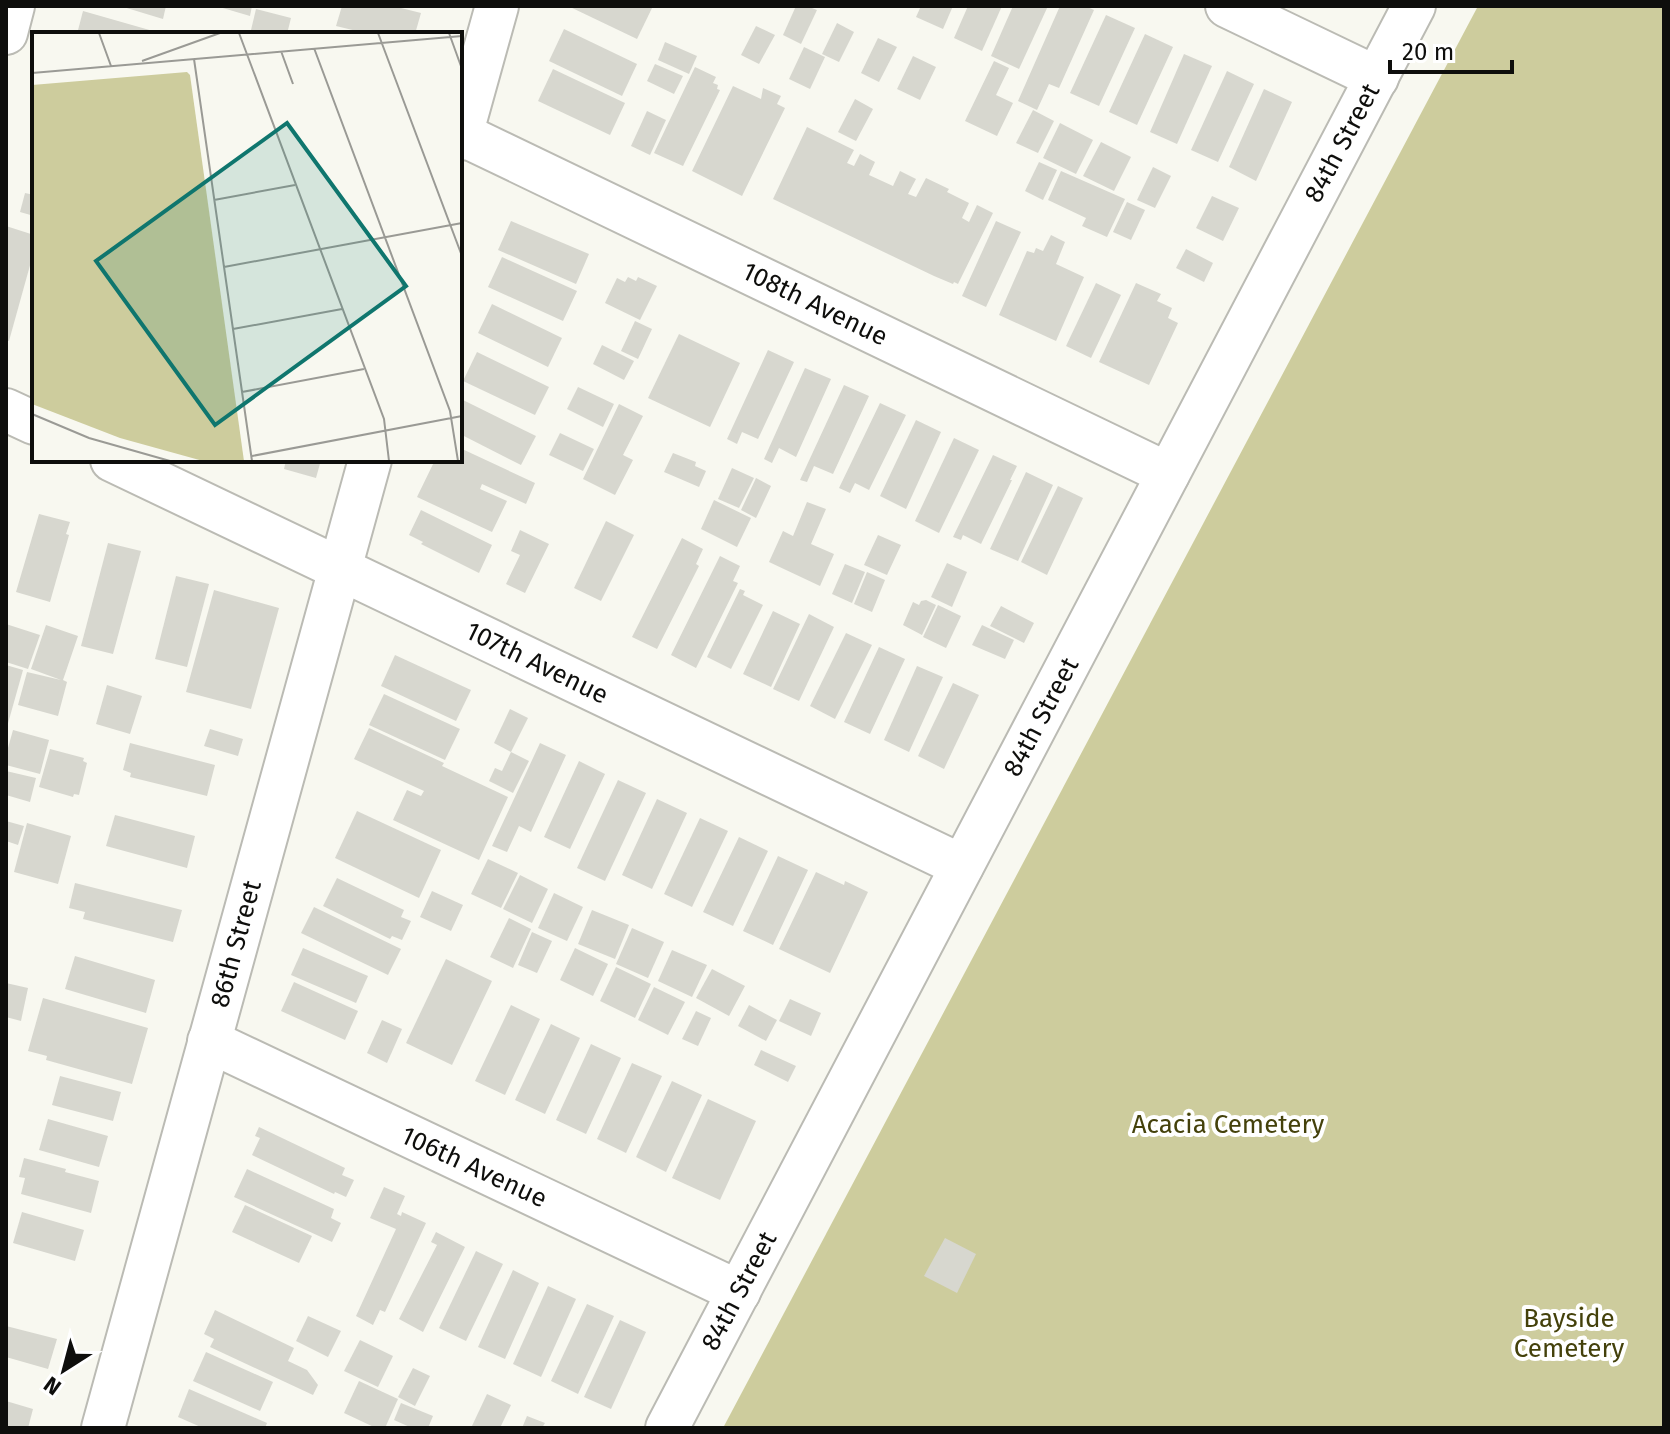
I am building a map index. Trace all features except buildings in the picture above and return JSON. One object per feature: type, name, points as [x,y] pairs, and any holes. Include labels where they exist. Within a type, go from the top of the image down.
[{"type":"street","points":[[6,33],[13,6]]},
{"type":"street","points":[[462,133],[497,6]]},
{"type":"street","points":[[1227,6],[1377,78]]},
{"type":"street","name":"84th Street","points":[[667,1428],[1414,6]]},
{"type":"street","name":"108th Avenue","points":[[462,137],[1168,474]]},
{"type":"street","points":[[6,410],[32,422]]},
{"type":"street","name":"107th Avenue","points":[[116,462],[962,866]]},
{"type":"street","name":"86th Street","points":[[103,1428],[369,462]]},
{"type":"street","name":"106th Avenue","points":[[209,1041],[739,1292]]},
{"type":"green space","name":"Acacia Cemetery","points":[[1478,6],[1664,6],[1664,1428],[723,1428]]},
{"type":"park label","name":"Bayside Cemetery","points":[[1569,1333]]}]
